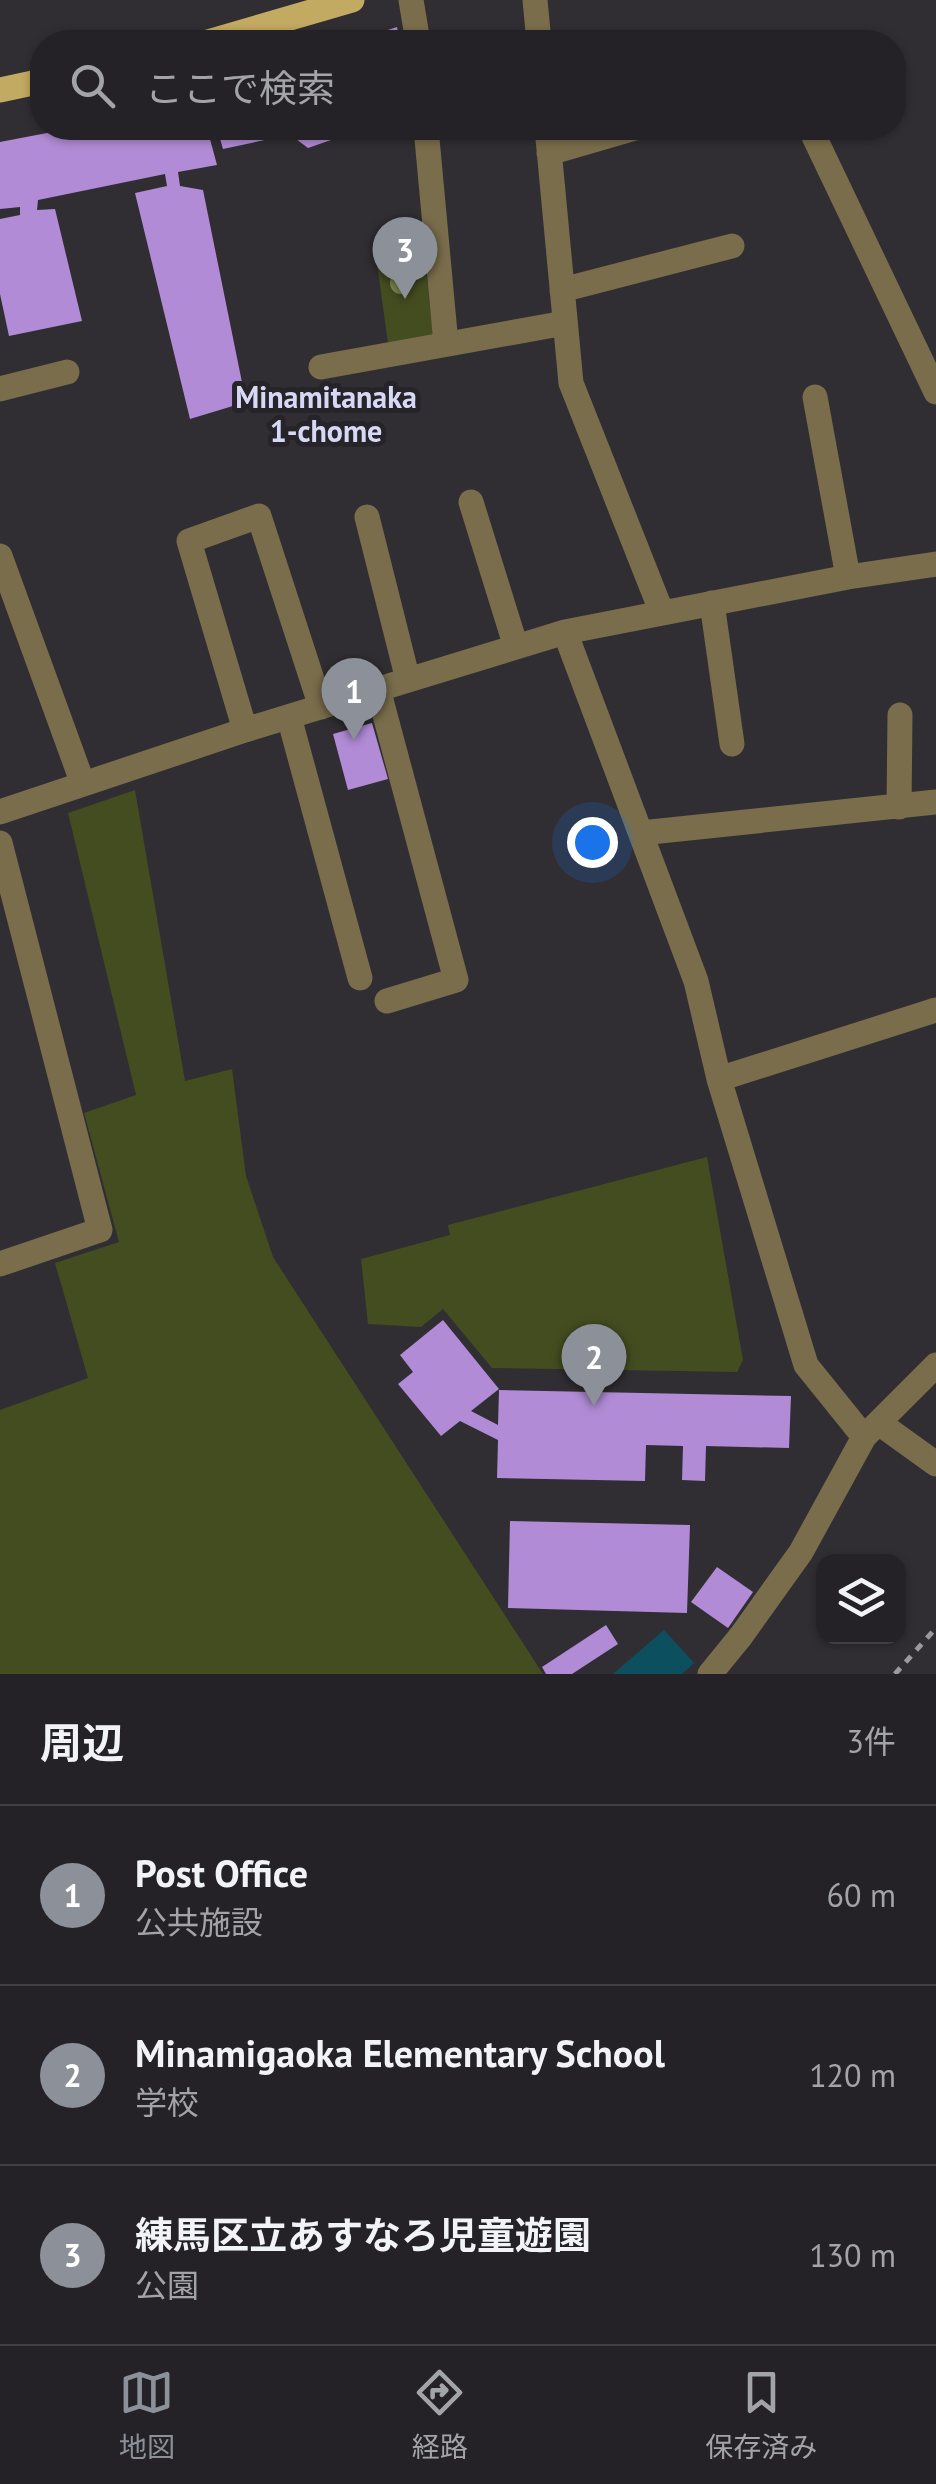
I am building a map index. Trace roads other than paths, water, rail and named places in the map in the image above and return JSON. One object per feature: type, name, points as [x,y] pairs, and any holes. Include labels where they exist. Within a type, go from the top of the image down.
[{"type":"main road","points":[[249,30],[352,0]]},
{"type":"main road","points":[[0,90],[30,84]]},
{"type":"street","points":[[411,0],[416,30]]},
{"type":"street","points":[[535,0],[538,30]]},
{"type":"street","points":[[427,140],[446,344]]},
{"type":"street","points":[[548,140],[571,383],[662,613]]},
{"type":"street","points":[[816,140],[936,392]]},
{"type":"street","points":[[562,290],[732,246]]},
{"type":"street","points":[[320,367],[565,323]]},
{"type":"street","points":[[0,389],[67,372]]},
{"type":"street","points":[[815,397],[848,577]]},
{"type":"street","points":[[471,502],[516,647]]},
{"type":"street","points":[[245,730],[188,541],[259,516],[320,707]]},
{"type":"street","points":[[367,517],[408,680]]},
{"type":"street","points":[[0,556],[83,784]]},
{"type":"street","points":[[0,812],[245,730],[564,632],[848,577],[936,564]]},
{"type":"street","points":[[712,603],[732,744]]},
{"type":"street","points":[[564,632],[696,980],[719,1079],[806,1365],[872,1430],[936,1464]]},
{"type":"street","points":[[378,689],[456,980],[387,1001]]},
{"type":"street","points":[[899,807],[900,715]]},
{"type":"street","points":[[289,717],[360,978]]},
{"type":"street","points":[[640,833],[936,802]]},
{"type":"street","points":[[0,843],[100,1230],[0,1264]]},
{"type":"street","points":[[719,1079],[936,1010]]},
{"type":"street","points":[[710,1674],[801,1552],[872,1430],[936,1365]]},
{"type":"water","points":[[664,1630],[694,1663],[682,1674],[613,1674]]},
{"type":"place","name":"練馬区立あすなろ児童遊園","points":[[405,299]]},
{"type":"place","name":"Post Office","points":[[354,740]]},
{"type":"place","name":"Minamigaoka Elementary School","points":[[594,1406]]},
{"type":"district","name":"Minamitanaka 1-chome","points":[[326,415]]}]
